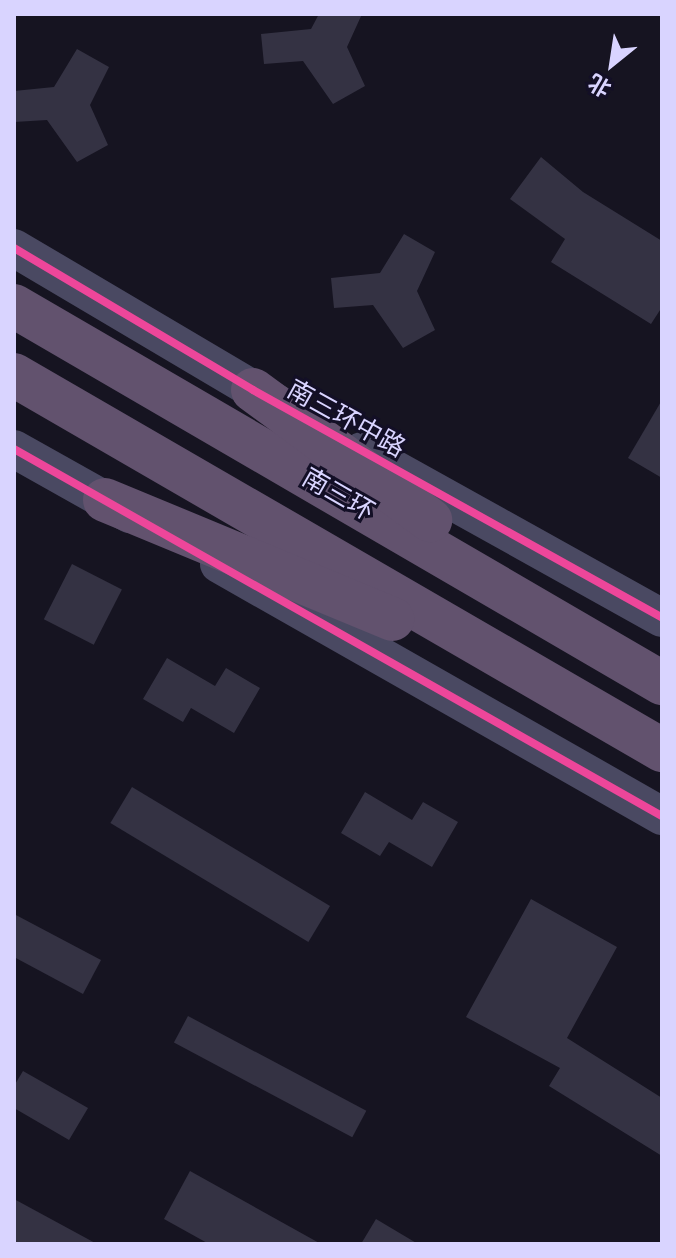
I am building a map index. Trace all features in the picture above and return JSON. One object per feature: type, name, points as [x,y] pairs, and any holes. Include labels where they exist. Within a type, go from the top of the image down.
[{"type":"highway","name":"南三环","points":[[21,310],[644,673]]},
{"type":"highway","points":[[14,375],[662,750]]},
{"type":"highway","points":[[253,390],[644,673]]},
{"type":"highway","points":[[105,500],[560,690]]},
{"type":"street","name":"南三环中路","points":[[14,248],[253,390],[662,618]]},
{"type":"street","points":[[14,449],[662,816]]},
{"type":"building","points":[[319,14],[362,14],[347,47],[365,86],[333,104],[303,61],[264,64],[261,34],[311,29]]},
{"type":"building","points":[[77,49],[109,67],[90,105],[108,145],[77,162],[47,120],[14,122],[14,91],[54,87]]},
{"type":"building","points":[[541,157],[583,192],[662,241],[662,307],[651,324],[551,262],[565,239],[510,199]]},
{"type":"building","points":[[404,234],[435,252],[417,291],[435,330],[403,348],[373,305],[334,308],[331,278],[380,273]]},
{"type":"building","points":[[662,400],[662,478],[628,458]]},
{"type":"building","points":[[72,564],[122,589],[94,645],[44,619]]},
{"type":"building","points":[[167,658],[215,686],[226,668],[260,688],[234,733],[191,708],[183,722],[143,699]]},
{"type":"building","points":[[132,787],[330,906],[308,942],[110,823]]},
{"type":"building","points":[[365,792],[412,820],[423,802],[458,822],[432,867],[389,842],[380,856],[341,833]]},
{"type":"building","points":[[531,899],[617,947],[567,1038],[662,1098],[662,1156],[549,1086],[560,1068],[466,1017]]},
{"type":"building","points":[[14,914],[101,960],[83,994],[14,957]]},
{"type":"building","points":[[188,1016],[366,1111],[352,1137],[174,1042]]},
{"type":"building","points":[[23,1071],[88,1108],[69,1140],[14,1108],[14,1086]]},
{"type":"building","points":[[190,1171],[321,1244],[209,1244],[164,1219]]},
{"type":"building","points":[[14,1199],[97,1244],[14,1244]]},
{"type":"building","points":[[376,1219],[418,1244],[361,1244]]},
{"type":"cycle path","points":[[14,248],[253,390],[662,618]]},
{"type":"cycle path","points":[[14,449],[662,816]]}]
